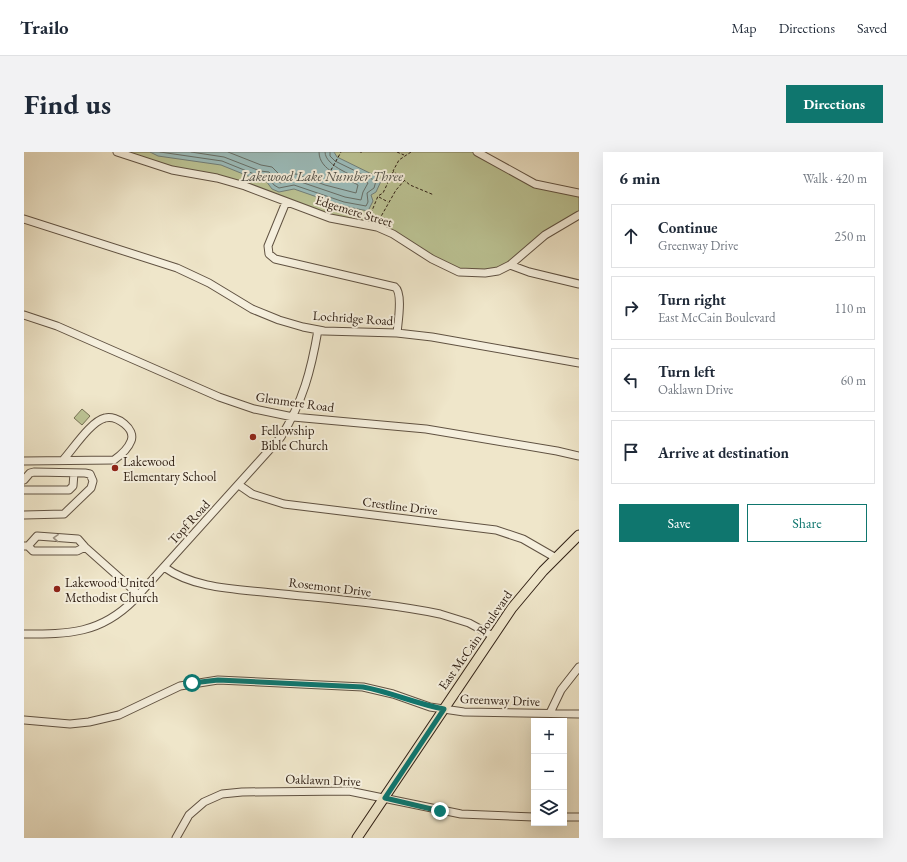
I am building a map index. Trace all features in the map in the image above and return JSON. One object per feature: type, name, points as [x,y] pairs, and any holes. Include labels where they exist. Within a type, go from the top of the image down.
[{"type":"main road","name":"East McCain Boulevard","points":[[358,838],[492,636],[526,591],[579,535]]},
{"type":"street","name":"Edgemere Street","points":[[117,152],[172,170],[226,180],[330,218],[377,228],[392,234],[432,259],[459,272],[485,274],[498,271],[510,265],[545,235],[579,215]]},
{"type":"street","points":[[477,152],[535,184],[579,193]]},
{"type":"street","points":[[286,202],[268,246],[269,254],[276,259],[395,286],[399,291],[400,298],[397,333]]},
{"type":"street","name":"Lochridge Road","points":[[24,218],[177,268],[209,283],[266,315],[318,330],[397,333],[432,337],[579,362]]},
{"type":"street","points":[[510,265],[530,272],[579,284]]},
{"type":"street","name":"Glenmere Road","points":[[24,314],[57,326],[219,397],[254,409],[293,417],[426,429],[557,450],[579,456]]},
{"type":"street","name":"Topf Road","points":[[24,634],[68,633],[94,628],[107,622],[122,612],[139,595],[270,450],[293,417],[309,378],[318,330]]},
{"type":"street","points":[[24,461],[114,460],[125,451],[132,441],[131,432],[126,425],[116,420],[106,418],[95,424],[63,460]]},
{"type":"street","points":[[24,480],[30,473],[34,472],[90,474],[93,481],[91,488],[69,511],[64,514],[24,515]]},
{"type":"street","points":[[24,490],[70,490],[73,486],[74,473]]},
{"type":"street","name":"Crestline Drive","points":[[238,485],[257,496],[284,504],[496,530],[530,542],[556,558]]},
{"type":"street","points":[[85,547],[77,551],[33,551],[26,546],[37,536],[78,539],[139,595]]},
{"type":"street","name":"Rosemont Drive","points":[[164,567],[175,574],[224,587],[440,614],[469,623],[492,636]]},
{"type":"street","points":[[550,713],[561,690],[579,667]]},
{"type":"street","name":"Greenway Drive","points":[[24,720],[70,724],[95,721],[119,715],[180,686],[218,680],[363,687],[380,690],[430,707],[464,712],[579,714]]},
{"type":"street","name":"Oaklawn Drive","points":[[176,838],[194,810],[210,798],[228,793],[335,790],[358,792],[461,814],[531,817]]},
{"type":"street","points":[[567,817],[579,817]]},
{"type":"path","points":[[326,179],[341,152]]},
{"type":"path","points":[[397,152],[405,156]]},
{"type":"path","points":[[365,225],[378,196],[383,193],[399,160],[411,152]]},
{"type":"path","points":[[393,171],[405,181],[434,195]]},
{"type":"path","points":[[377,228],[381,214],[396,190],[405,181]]},
{"type":"path","points":[[378,196],[389,203]]},
{"type":"green space","points":[[115,152],[478,152],[535,184],[579,192],[579,215],[510,265],[476,274],[432,259],[386,231],[346,222],[245,186]]},
{"type":"green space","points":[[82,409],[90,416],[82,425],[74,418]]},
{"type":"water","name":"Lakewood Lake Number Three","points":[[150,152],[334,152],[337,157],[382,179],[376,192],[371,195],[373,201],[368,211],[343,206],[294,189],[279,192],[272,189],[266,181],[258,180],[221,165],[158,156]]},
{"type":"place","name":"Fellowship Bible Church","points":[[253,437]]},
{"type":"place","name":"Lakewood Elementary School","points":[[115,468]]},
{"type":"place","name":"Lakewood United Methodist Church","points":[[57,589]]},
{"type":"route","points":[[192,683],[207,680],[218,680],[363,687],[380,690],[430,707],[444,709],[385,798],[422,808],[440,811]]}]
